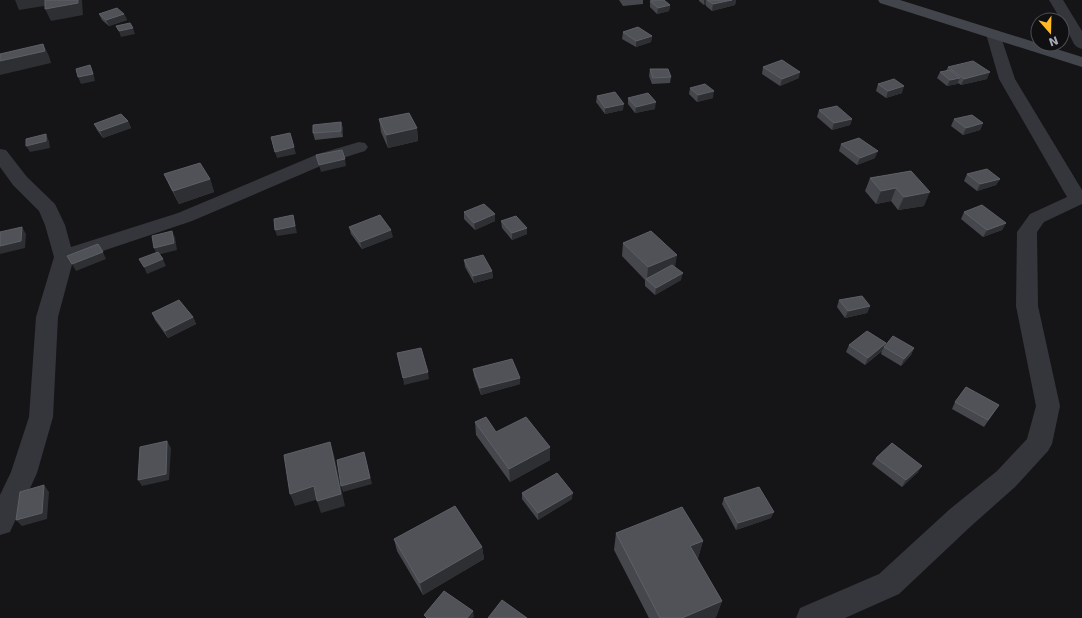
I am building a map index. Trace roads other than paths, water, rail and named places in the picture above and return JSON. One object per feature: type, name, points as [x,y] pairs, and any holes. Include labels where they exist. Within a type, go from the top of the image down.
[{"type":"street","points":[[886,0],[1082,62]]},
{"type":"street","points":[[1056,0],[1082,44]]},
{"type":"street","points":[[811,618],[889,584],[960,518],[1006,478],[1039,444],[1048,406],[1027,306],[1027,232],[1037,218],[1080,198],[1007,80],[993,34]]},
{"type":"street","points":[[64,257],[184,217],[324,158],[359,147]]},
{"type":"street","points":[[0,154],[20,181],[48,208],[55,225],[64,257],[47,317],[42,417],[24,472],[0,523]]}]
